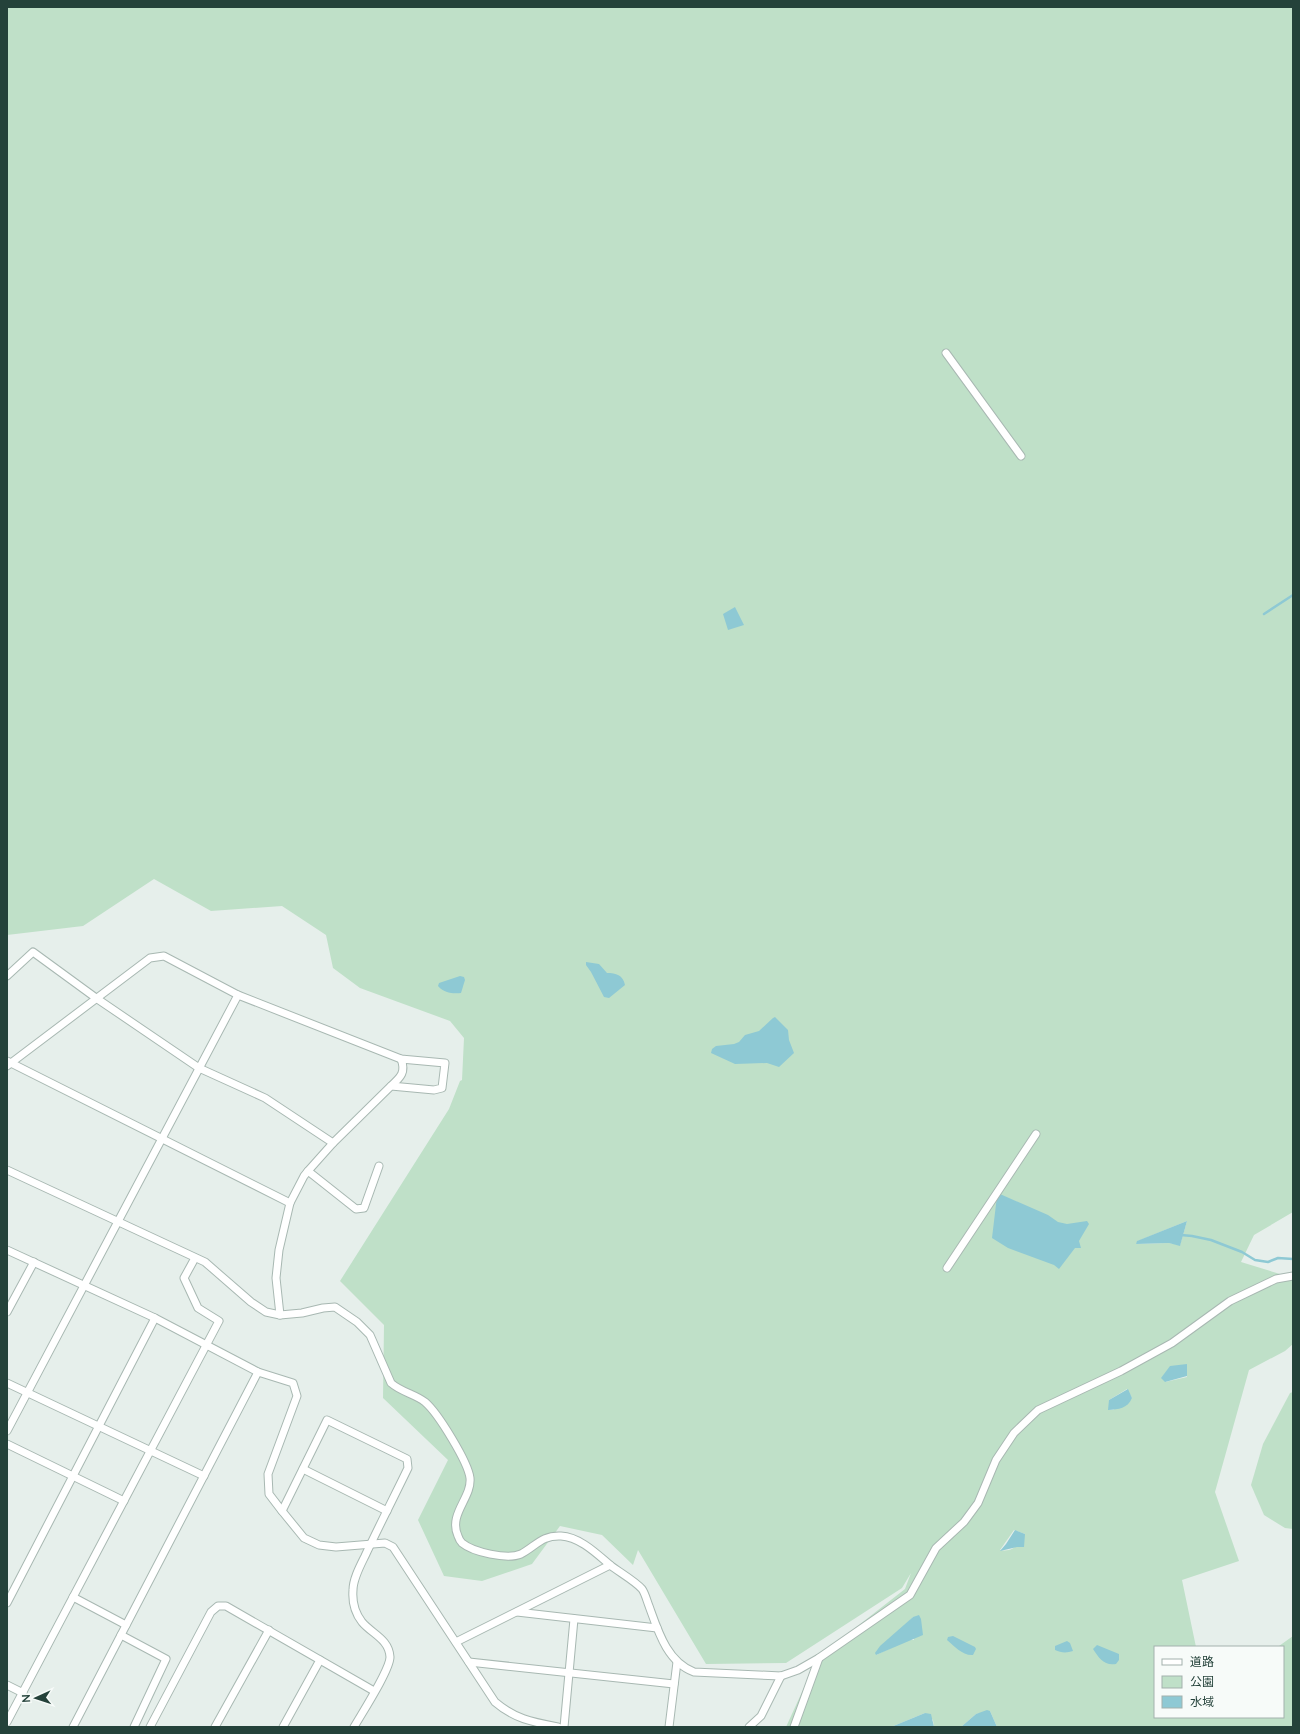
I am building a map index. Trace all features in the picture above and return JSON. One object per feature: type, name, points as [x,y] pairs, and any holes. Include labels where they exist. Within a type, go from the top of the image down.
[{"type":"street","points":[[946,353],[1021,456]]},
{"type":"street","points":[[7,976],[33,952],[96,998],[199,1068],[265,1098],[333,1143]]},
{"type":"street","points":[[290,1203],[8,1064],[150,958],[164,956],[238,995],[401,1059],[445,1063],[442,1088],[434,1090],[391,1086]]},
{"type":"street","points":[[7,1431],[238,995]]},
{"type":"street","points":[[280,1315],[276,1278],[279,1250],[290,1203],[308,1171],[333,1143],[401,1078],[403,1072],[401,1059]]},
{"type":"street","points":[[947,1268],[1036,1134]]},
{"type":"street","points":[[308,1171],[356,1209],[364,1208],[380,1166]]},
{"type":"street","points":[[7,1170],[205,1262],[251,1302],[266,1312],[280,1315],[335,1307],[357,1322],[370,1335],[391,1383],[398,1389],[413,1395],[426,1403],[456,1444],[468,1470],[470,1479],[468,1489],[455,1520],[456,1532],[460,1542],[469,1548],[489,1554],[510,1556],[520,1554],[544,1538],[561,1536],[573,1538],[592,1549],[642,1590],[657,1628],[677,1662],[685,1669],[694,1672],[781,1676],[798,1670],[819,1658],[910,1595],[936,1548],[964,1522],[978,1504],[996,1460],[1014,1432],[1038,1410],[1121,1370],[1172,1343],[1230,1301],[1276,1278],[1293,1276]]},
{"type":"street","points":[[7,1250],[155,1318],[258,1372],[293,1383],[296,1396],[268,1474],[269,1494],[282,1511],[304,1538],[319,1545],[336,1547],[385,1543],[393,1546],[495,1702],[505,1710],[525,1720],[558,1727]]},
{"type":"street","points":[[7,1722],[219,1321],[198,1308],[184,1278],[195,1258]]},
{"type":"street","points":[[7,1312],[34,1262]]},
{"type":"street","points":[[7,1603],[155,1318]]},
{"type":"street","points":[[73,1727],[258,1372]]},
{"type":"street","points":[[7,1382],[204,1476]]},
{"type":"street","points":[[282,1511],[327,1420],[407,1459],[408,1468],[370,1545],[355,1578],[352,1589],[353,1604],[357,1613],[363,1622],[381,1637],[390,1657],[387,1669],[354,1727]]},
{"type":"street","points":[[7,1444],[124,1501]]},
{"type":"street","points":[[303,1469],[387,1511]]},
{"type":"street","points":[[456,1642],[610,1565]]},
{"type":"street","points":[[73,1597],[126,1625]]},
{"type":"street","points":[[150,1727],[211,1612],[218,1606],[226,1606],[374,1691]]},
{"type":"street","points":[[517,1612],[657,1628]]},
{"type":"street","points":[[564,1727],[574,1619]]},
{"type":"street","points":[[215,1727],[269,1630]]},
{"type":"street","points":[[121,1635],[166,1659],[134,1727]]},
{"type":"street","points":[[794,1727],[819,1658]]},
{"type":"street","points":[[283,1727],[320,1660]]},
{"type":"street","points":[[469,1662],[674,1684]]},
{"type":"street","points":[[669,1727],[677,1662]]},
{"type":"street","points":[[750,1727],[761,1716],[781,1676]]},
{"type":"street","points":[[7,1685],[23,1693]]},
{"type":"green space","points":[[7,7],[1293,7],[1293,1212],[1254,1235],[1241,1262],[1293,1278],[1293,1344],[1285,1351],[1249,1370],[1215,1492],[1239,1561],[1182,1580],[1196,1646],[1154,1646],[1154,1718],[1284,1718],[1284,1646],[1279,1646],[1293,1636],[1293,1727],[997,1727],[990,1711],[976,1714],[961,1727],[934,1727],[933,1720],[925,1713],[891,1727],[786,1727],[818,1657],[905,1589],[911,1573],[902,1588],[786,1663],[706,1664],[638,1550],[633,1565],[602,1535],[560,1526],[532,1564],[482,1581],[444,1576],[418,1520],[448,1460],[383,1398],[384,1325],[340,1281],[449,1109],[460,1081],[462,1080],[464,1038],[450,1021],[360,988],[333,968],[326,935],[282,906],[211,911],[154,879],[83,926],[7,935]],"holes":[[[1187,1221],[1180,1245],[1169,1243],[1136,1244],[1138,1241]],[[1187,1364],[1187,1377],[1165,1382]],[[1127,1389],[1132,1398],[1113,1410],[1109,1410],[1109,1400]],[[1014,1530],[1025,1534],[1012,1549],[1005,1551],[1000,1550]],[[913,1617],[914,1640],[908,1640],[876,1655]]]},
{"type":"green space","points":[[1293,1392],[1293,1529],[1285,1528],[1264,1515],[1251,1485],[1263,1444],[1290,1393]]},
{"type":"water","points":[[735,607],[744,625],[728,630],[723,614]]},
{"type":"water","points":[[586,962],[599,964],[607,973],[619,975],[623,979],[625,985],[609,998],[604,997],[586,965]]},
{"type":"water","points":[[460,976],[464,977],[465,980],[461,993],[449,992],[438,986],[439,983]]},
{"type":"water","points":[[775,1017],[788,1030],[789,1040],[794,1053],[779,1067],[767,1063],[735,1064],[711,1053],[712,1049],[716,1046],[734,1044],[739,1042],[745,1035],[759,1031]]},
{"type":"water","points":[[1000,1194],[1048,1215],[1058,1222],[1067,1224],[1087,1221],[1089,1224],[1079,1241],[1081,1248],[1075,1248],[1059,1269],[1054,1265],[1008,1248],[992,1238],[997,1196]]},
{"type":"water","points":[[1187,1221],[1180,1246],[1169,1243],[1136,1244],[1137,1241]]},
{"type":"water","points":[[1187,1364],[1187,1376],[1165,1382],[1161,1378],[1170,1366]]},
{"type":"water","points":[[1128,1389],[1132,1398],[1130,1402],[1119,1409],[1108,1410],[1109,1400]]},
{"type":"water","points":[[1015,1530],[1025,1534],[1024,1547],[1000,1551],[1006,1544]]},
{"type":"water","points":[[919,1615],[923,1635],[876,1655],[875,1653],[880,1646],[913,1617]]},
{"type":"water","points":[[953,1636],[975,1647],[976,1649],[973,1655],[962,1652],[947,1640],[948,1637]]},
{"type":"water","points":[[1067,1641],[1070,1643],[1073,1651],[1060,1652],[1055,1650],[1055,1646]]},
{"type":"water","points":[[1097,1645],[1119,1654],[1119,1660],[1116,1664],[1105,1663],[1100,1658],[1093,1649]]},
{"type":"water","points":[[987,1710],[990,1711],[997,1727],[961,1727],[976,1714]]},
{"type":"water","points":[[925,1713],[931,1714],[934,1727],[891,1727]]},
{"type":"waterway","points":[[1264,614],[1293,595]]},
{"type":"waterway","points":[[1181,1235],[1211,1240],[1242,1252],[1255,1260],[1268,1262],[1278,1258],[1293,1259]]}]
